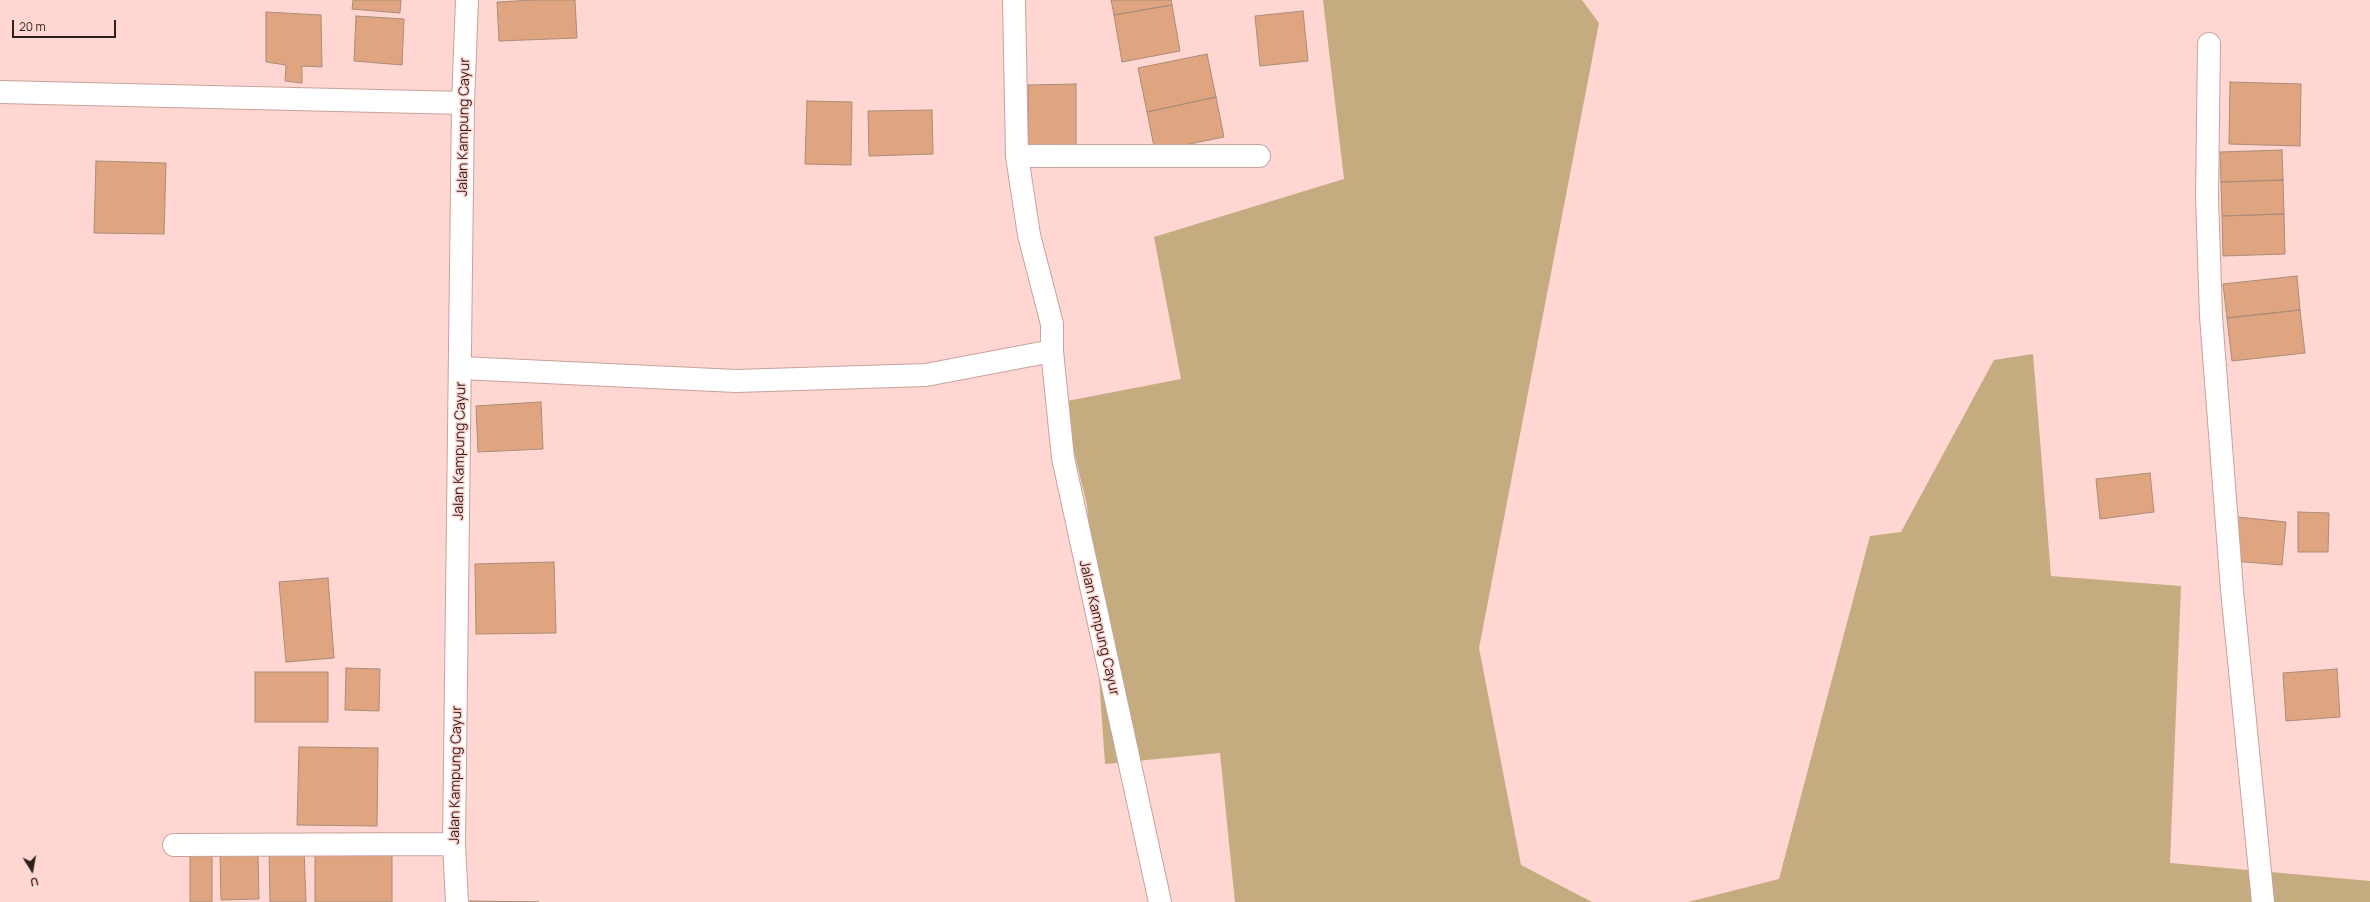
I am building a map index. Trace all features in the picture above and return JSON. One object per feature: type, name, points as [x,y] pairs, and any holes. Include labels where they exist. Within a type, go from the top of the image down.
[{"type":"street","name":"Jalan Kampung Cayur","points":[[457,902],[454,844],[461,368],[463,103],[467,0]]},
{"type":"street","name":"Jalan Kampung Cayur","points":[[1014,0],[1017,156],[1029,235],[1052,324],[1052,352],[1063,458],[1160,902]]},
{"type":"street","points":[[2210,44],[2207,198],[2211,316],[2232,590],[2263,902]]},
{"type":"street","points":[[0,92],[463,103]]},
{"type":"street","points":[[1017,156],[1258,156]]},
{"type":"street","points":[[461,368],[744,381],[926,375],[1052,352]]},
{"type":"street","points":[[174,845],[454,844]]},
{"type":"shaded area","points":[[1323,0],[1582,0],[1599,23],[1479,648],[1521,865],[1592,902],[1235,902],[1220,753],[1105,764],[1087,505],[1062,402],[1181,379],[1154,237],[1344,179]]},
{"type":"shaded area","points":[[2033,354],[2051,576],[2181,586],[2170,863],[2370,881],[2370,902],[1688,902],[1779,879],[1870,536],[1901,532],[1994,360]]},
{"type":"building","points":[[353,0],[401,0],[400,13],[352,9]]},
{"type":"building","points":[[575,0],[577,38],[499,41],[497,2]]},
{"type":"building","points":[[1111,0],[1171,0],[1172,5],[1114,15]]},
{"type":"building","points":[[1172,5],[1180,51],[1122,62],[1114,15]]},
{"type":"building","points":[[1303,11],[1308,61],[1260,66],[1255,16]]},
{"type":"building","points":[[266,12],[321,15],[322,67],[302,66],[302,83],[285,81],[286,65],[266,62]]},
{"type":"building","points":[[356,16],[404,19],[402,65],[354,61]]},
{"type":"building","points":[[1207,54],[1216,97],[1147,112],[1138,68]]},
{"type":"building","points":[[2230,82],[2301,84],[2300,146],[2229,144]]},
{"type":"building","points":[[1076,84],[1076,146],[1028,146],[1028,85]]},
{"type":"building","points":[[1216,97],[1224,137],[1155,151],[1147,112]]},
{"type":"building","points":[[807,101],[852,102],[851,165],[805,164]]},
{"type":"building","points":[[932,110],[933,154],[869,156],[868,111]]},
{"type":"building","points":[[2282,150],[2283,180],[2221,182],[2220,152]]},
{"type":"building","points":[[96,161],[166,163],[164,234],[94,233]]},
{"type":"building","points":[[2283,180],[2284,214],[2222,216],[2221,182]]},
{"type":"building","points":[[2284,214],[2285,254],[2223,256],[2222,216]]},
{"type":"building","points":[[2297,276],[2300,310],[2227,318],[2223,284]]},
{"type":"building","points":[[2300,310],[2305,353],[2232,361],[2227,318]]},
{"type":"building","points":[[541,402],[543,449],[478,452],[476,406]]},
{"type":"building","points":[[2150,473],[2154,512],[2100,519],[2096,479]]},
{"type":"building","points":[[2298,512],[2329,513],[2328,552],[2298,552]]},
{"type":"building","points":[[2237,517],[2286,522],[2282,565],[2233,561]]},
{"type":"building","points":[[554,562],[556,633],[476,634],[475,564]]},
{"type":"building","points":[[328,578],[334,658],[286,662],[279,582]]},
{"type":"building","points":[[346,668],[380,669],[379,711],[345,710]]},
{"type":"building","points":[[2337,669],[2340,717],[2286,721],[2283,673]]},
{"type":"building","points":[[255,672],[328,672],[328,722],[255,722]]},
{"type":"building","points":[[299,747],[378,748],[377,826],[297,825]]},
{"type":"building","points":[[315,847],[392,847],[392,902],[315,902]]},
{"type":"building","points":[[304,848],[306,902],[270,902],[269,849]]},
{"type":"building","points":[[212,852],[212,902],[190,902],[190,853]]},
{"type":"building","points":[[258,854],[259,899],[221,900],[220,855]]},
{"type":"building","points":[[470,901],[539,902],[470,902]]}]
